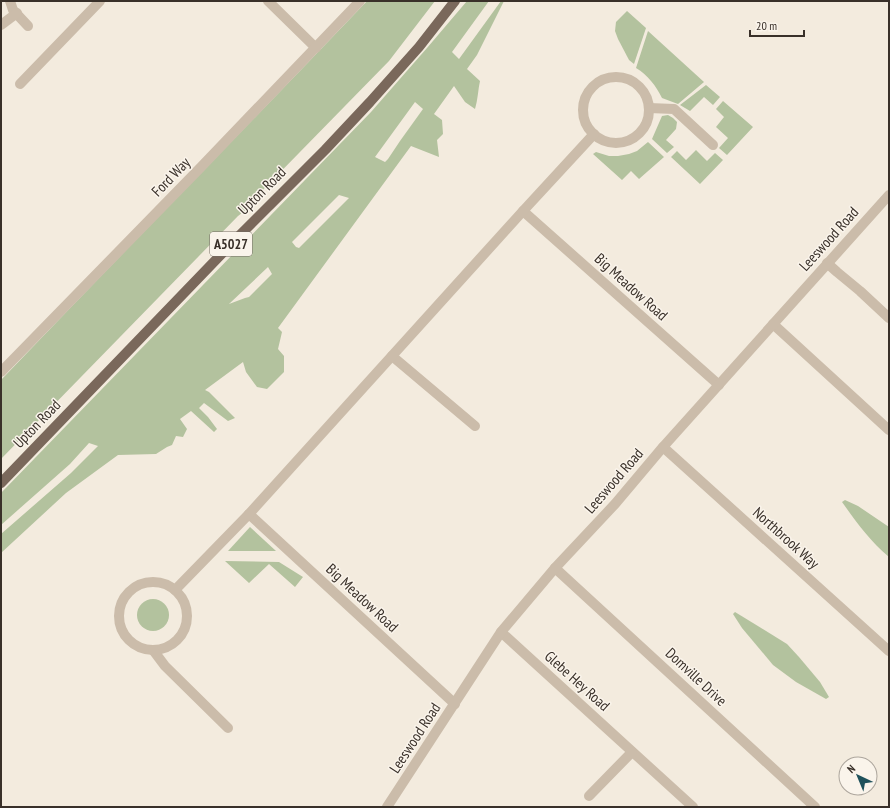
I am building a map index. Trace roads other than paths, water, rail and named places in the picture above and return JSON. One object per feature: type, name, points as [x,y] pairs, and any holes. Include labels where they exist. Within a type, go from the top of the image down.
[{"type":"main road","name":"Upton Road","points":[[1,483],[234,240],[325,150],[360,113],[419,47],[455,1]]},
{"type":"street","points":[[10,1],[14,10],[28,26]]},
{"type":"street","points":[[20,84],[100,1]]},
{"type":"street","points":[[268,1],[316,48]]},
{"type":"street","name":"Ford Way","points":[[1,372],[360,1]]},
{"type":"street","points":[[1,24],[17,13]]},
{"type":"street","points":[[615,76],[628,79],[639,86],[646,96],[649,108],[647,120],[640,132],[629,140],[618,143],[606,141],[594,134],[586,124],[583,111],[585,99],[592,87],[602,79],[615,76]]},
{"type":"street","points":[[649,108],[674,109],[713,145]]},
{"type":"street","points":[[175,590],[249,514],[594,134]]},
{"type":"street","name":"Leeswood Road","points":[[387,807],[501,632],[555,568],[615,504],[663,447],[889,195]]},
{"type":"street","name":"Big Meadow Road","points":[[523,211],[719,385]]},
{"type":"street","points":[[828,263],[836,272],[860,291],[889,318]]},
{"type":"street","points":[[773,324],[889,430]]},
{"type":"street","points":[[392,356],[475,426]]},
{"type":"street","name":"Northbrook Way","points":[[663,447],[889,652]]},
{"type":"street","name":"Big Meadow Road","points":[[249,514],[455,704]]},
{"type":"street","name":"Domville Drive","points":[[555,568],[815,807]]},
{"type":"street","points":[[154,582],[165,584],[175,590],[182,598],[186,607],[187,617],[185,628],[180,637],[173,644],[153,650],[137,646],[130,641],[121,628],[119,620],[120,608],[132,589],[142,584],[154,582]]},
{"type":"street","name":"Glebe Hey Road","points":[[501,632],[693,807]]},
{"type":"street","points":[[153,650],[165,666],[228,728]]},
{"type":"street","points":[[589,796],[632,752]]}]
